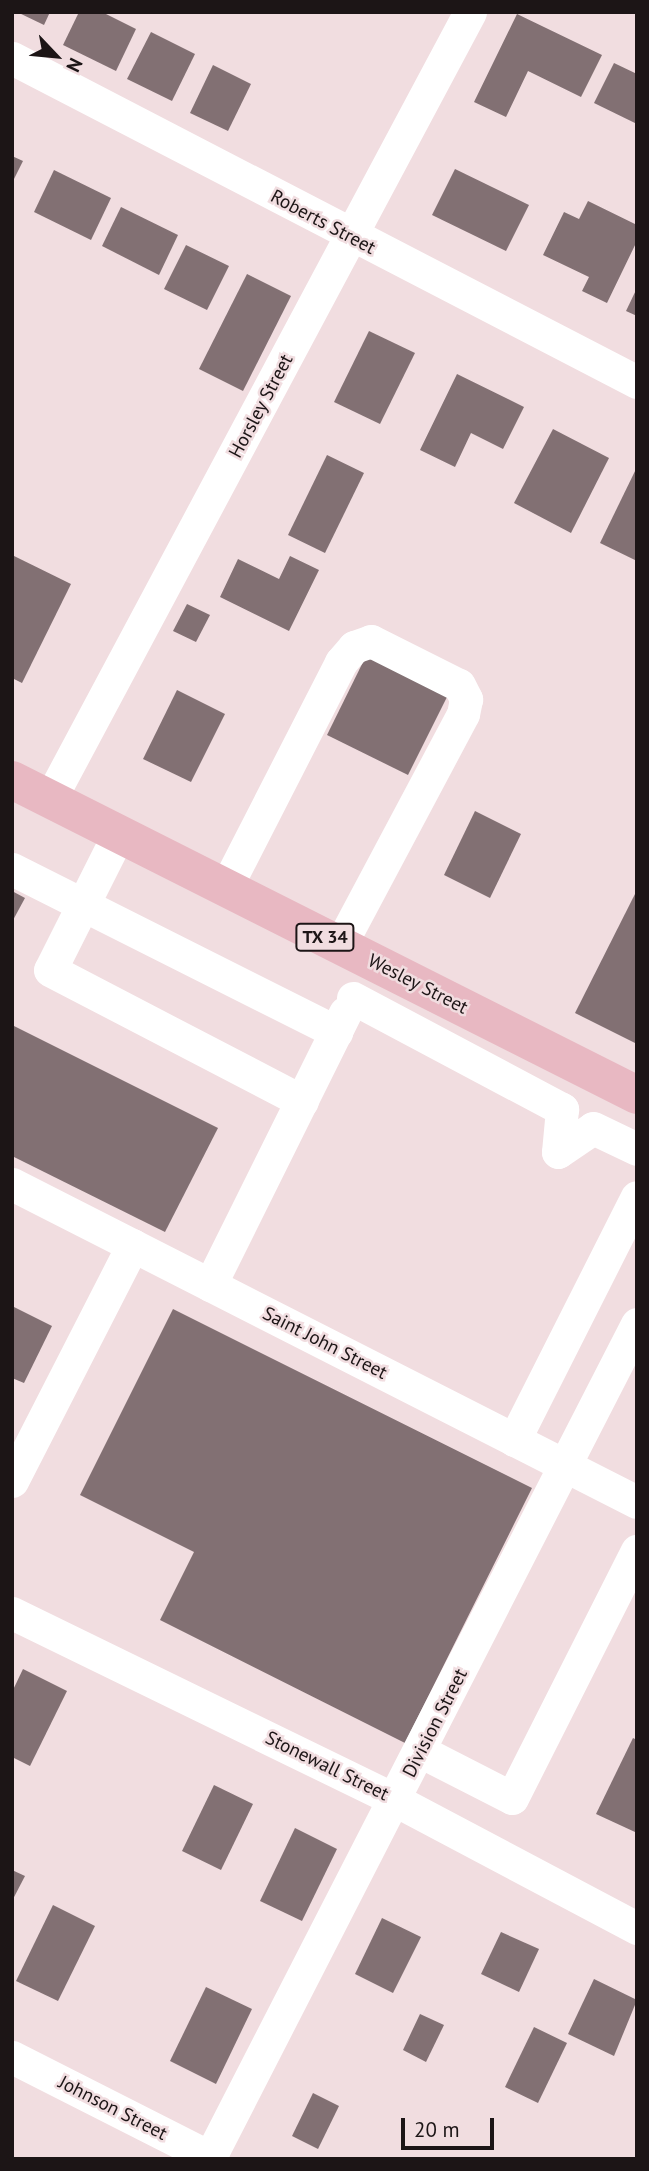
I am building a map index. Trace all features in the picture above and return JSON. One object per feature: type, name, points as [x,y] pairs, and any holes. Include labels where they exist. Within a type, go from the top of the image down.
[{"type":"main road","name":"Wesley Street","points":[[12,780],[637,1095]]},
{"type":"street","name":"Horsley Street","points":[[50,799],[470,12]]},
{"type":"street","name":"Roberts Street","points":[[12,58],[351,237],[637,382]]},
{"type":"street","points":[[210,1285],[353,998],[355,953],[463,714],[467,699],[459,685],[371,641],[354,647],[341,662],[226,887]]},
{"type":"street","points":[[119,833],[50,970],[302,1101]]},
{"type":"street","points":[[12,869],[336,1032]]},
{"type":"street","points":[[353,998],[562,1109],[558,1152],[593,1128],[637,1149]]},
{"type":"street","name":"Saint John Street","points":[[12,1184],[637,1502]]},
{"type":"street","points":[[514,1440],[637,1197]]},
{"type":"street","points":[[12,1481],[132,1245]]},
{"type":"street","name":"Division Street","points":[[211,2158],[566,1466],[629,1361],[637,1324]]},
{"type":"street","points":[[420,1751],[512,1798],[637,1551]]},
{"type":"street","name":"Stonewall Street","points":[[12,1613],[395,1800],[637,1928]]},
{"type":"street","name":"Johnson Street","points":[[12,2057],[211,2158]]},
{"type":"building","points":[[17,12],[50,12],[44,25]]},
{"type":"building","points":[[79,12],[102,12],[136,29],[116,71],[63,45]]},
{"type":"building","points":[[517,14],[602,55],[581,97],[528,71],[506,117],[474,102]]},
{"type":"building","points":[[151,32],[195,54],[172,101],[127,79]]},
{"type":"building","points":[[614,63],[637,74],[637,124],[594,103]]},
{"type":"building","points":[[213,65],[251,84],[228,131],[190,113]]},
{"type":"building","points":[[12,156],[23,161],[12,183]]},
{"type":"building","points":[[455,169],[529,205],[506,251],[432,215]]},
{"type":"building","points":[[54,170],[111,198],[91,240],[34,212]]},
{"type":"building","points":[[588,201],[637,225],[637,241],[607,303],[582,291],[589,277],[543,255],[564,212],[579,219]]},
{"type":"building","points":[[121,207],[178,235],[159,275],[102,246]]},
{"type":"building","points":[[186,245],[229,266],[207,310],[164,289]]},
{"type":"building","points":[[247,274],[291,296],[243,391],[199,369]]},
{"type":"building","points":[[637,288],[637,316],[626,311]]},
{"type":"building","points":[[369,331],[415,353],[380,424],[334,402]]},
{"type":"building","points":[[457,374],[524,407],[503,449],[471,433],[455,467],[420,450]]},
{"type":"building","points":[[553,429],[609,458],[571,533],[514,503]]},
{"type":"building","points":[[327,455],[364,473],[325,553],[288,535]]},
{"type":"building","points":[[637,467],[637,561],[600,543]]},
{"type":"building","points":[[12,555],[71,584],[22,683],[12,678]]},
{"type":"building","points":[[290,556],[319,570],[289,631],[220,597],[238,559],[279,579]]},
{"type":"building","points":[[187,604],[210,615],[196,642],[173,631]]},
{"type":"building","points":[[366,656],[447,697],[408,775],[327,735]]},
{"type":"building","points":[[177,690],[225,714],[191,782],[143,759]]},
{"type":"building","points":[[475,811],[521,834],[490,898],[444,875]]},
{"type":"building","points":[[637,890],[637,1044],[575,1013]]},
{"type":"building","points":[[12,891],[25,898],[12,922]]},
{"type":"building","points":[[12,1025],[218,1128],[165,1232],[12,1156]]},
{"type":"building","points":[[12,1306],[52,1326],[24,1383],[12,1378]]},
{"type":"building","points":[[173,1309],[532,1488],[405,1743],[160,1620],[194,1552],[80,1495]]},
{"type":"building","points":[[23,1669],[67,1691],[30,1766],[12,1757],[12,1692]]},
{"type":"building","points":[[633,1738],[637,1740],[635,1832],[596,1814]]},
{"type":"building","points":[[214,1785],[253,1804],[221,1870],[182,1851]]},
{"type":"building","points":[[295,1828],[337,1849],[302,1921],[260,1901]]},
{"type":"building","points":[[12,1870],[25,1876],[12,1901]]},
{"type":"building","points":[[53,1905],[95,1926],[58,2001],[16,1981]]},
{"type":"building","points":[[382,1918],[421,1937],[393,1993],[355,1974]]},
{"type":"building","points":[[501,1932],[539,1949],[519,1992],[481,1974]]},
{"type":"building","points":[[594,1979],[637,2000],[614,2056],[568,2034]]},
{"type":"building","points":[[206,1987],[252,2009],[216,2084],[170,2061]]},
{"type":"building","points":[[420,2014],[444,2025],[426,2062],[403,2050]]},
{"type":"building","points":[[534,2027],[567,2043],[538,2103],[505,2087]]},
{"type":"building","points":[[313,2093],[339,2106],[318,2149],[292,2136]]}]
